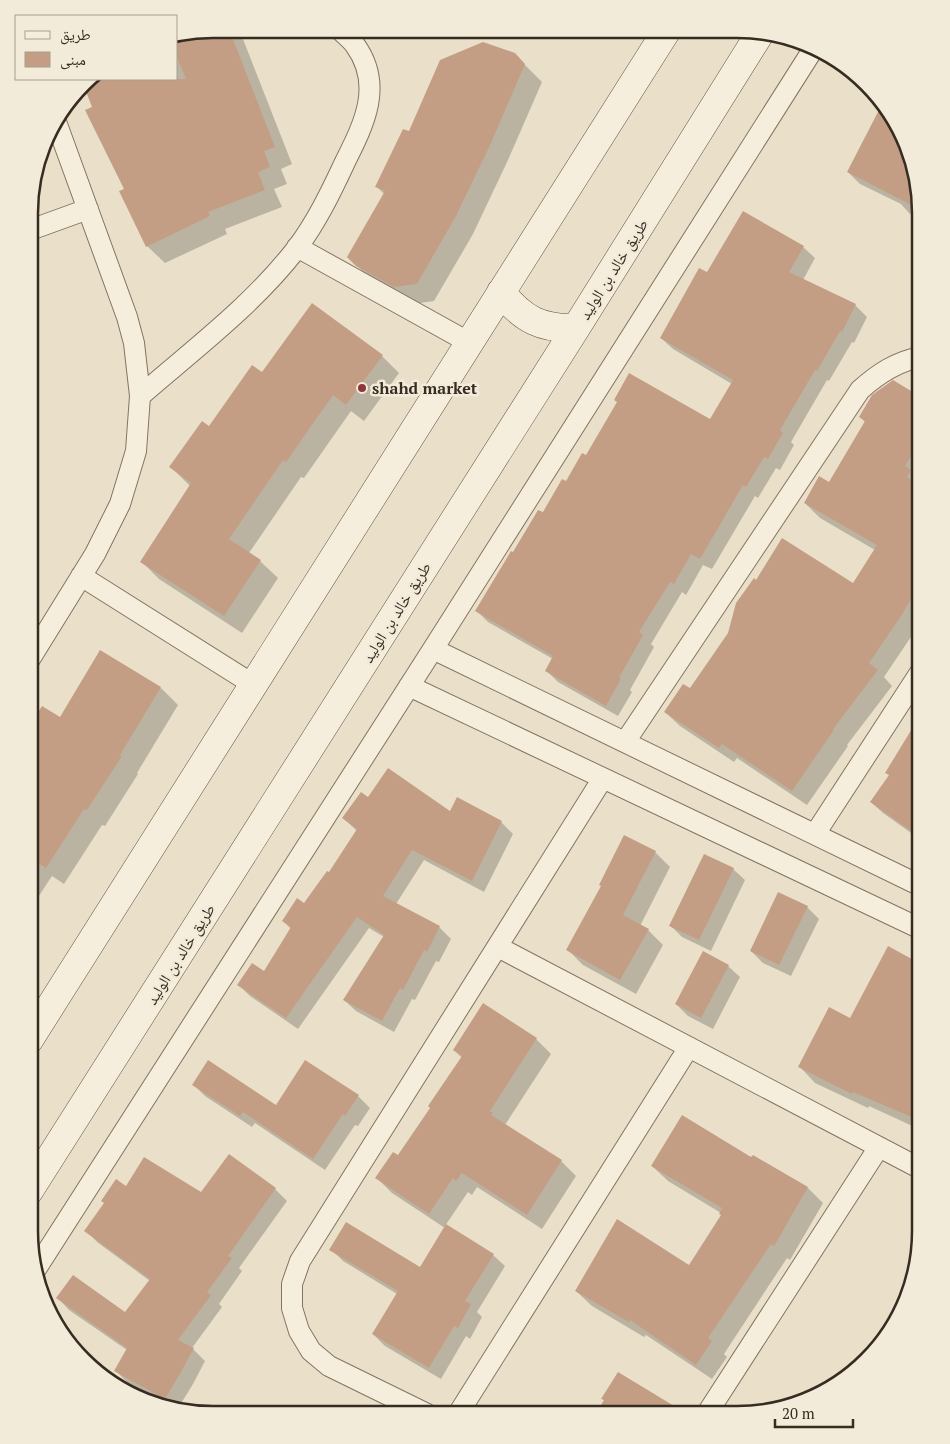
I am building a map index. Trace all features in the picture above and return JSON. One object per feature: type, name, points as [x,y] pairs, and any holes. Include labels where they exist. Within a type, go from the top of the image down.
[{"type":"street","points":[[140,396],[256,295],[297,247],[320,214],[364,123],[370,96],[368,69],[355,45],[348,38]]},
{"type":"street","points":[[38,1026],[662,38]]},
{"type":"street","name":"طريق خالد بن الوليد","points":[[38,1177],[576,328],[756,39]]},
{"type":"street","points":[[40,1262],[434,649],[810,54]]},
{"type":"street","points":[[38,646],[95,554],[120,504],[136,451],[140,396],[134,343],[127,317],[59,130]]},
{"type":"street","points":[[38,227],[88,209]]},
{"type":"street","points":[[297,247],[470,342]]},
{"type":"street","points":[[501,292],[512,306],[526,317],[542,325],[576,328]]},
{"type":"street","points":[[625,742],[860,390],[892,366],[912,359]]},
{"type":"street","points":[[81,576],[254,685]]},
{"type":"street","points":[[434,649],[912,882]]},
{"type":"street","points":[[815,834],[912,685]]},
{"type":"street","points":[[409,686],[912,925]]},
{"type":"street","points":[[411,1406],[329,1366],[311,1351],[298,1331],[292,1308],[292,1284],[300,1261],[603,778]]},
{"type":"street","points":[[498,947],[912,1164]]},
{"type":"street","points":[[463,1406],[689,1047]]},
{"type":"street","points":[[712,1406],[879,1147]]},
{"type":"building","points":[[233,38],[275,147],[264,151],[270,167],[258,172],[265,190],[208,212],[210,216],[146,247],[119,191],[124,189],[85,110],[92,107],[86,92],[98,80],[186,79],[178,60],[178,41]]},
{"type":"building","points":[[483,42],[515,53],[525,64],[491,143],[456,216],[417,284],[394,287],[356,266],[347,257],[385,191],[375,187],[403,129],[409,131],[440,60]]},
{"type":"building","points":[[879,110],[889,125],[907,167],[912,205],[847,172]]},
{"type":"building","points":[[743,211],[804,246],[789,272],[856,304],[842,332],[840,331],[817,371],[815,370],[780,430],[783,433],[768,459],[764,457],[746,487],[743,485],[700,559],[691,554],[674,584],[670,582],[639,632],[643,635],[606,706],[545,671],[553,656],[475,611],[538,510],[543,512],[562,479],[566,481],[582,453],[586,455],[617,402],[614,400],[629,373],[710,419],[733,380],[660,338],[699,268],[707,272]]},
{"type":"building","points":[[312,303],[383,355],[346,405],[333,395],[286,462],[283,460],[229,539],[261,560],[224,616],[140,562],[191,483],[169,467],[202,421],[209,426],[252,365],[262,372]]},
{"type":"building","points":[[893,380],[912,392],[912,454],[905,466],[911,470],[907,477],[912,480],[912,598],[869,663],[878,670],[833,729],[792,791],[722,744],[719,748],[664,712],[683,684],[690,688],[728,633],[736,603],[754,578],[756,580],[782,538],[853,583],[877,545],[804,503],[819,476],[829,482],[865,421],[859,417],[872,395]]},
{"type":"building","points":[[100,650],[161,687],[120,755],[122,756],[87,810],[84,809],[46,868],[38,863],[38,712],[42,706],[60,717]]},
{"type":"building","points":[[912,729],[912,832],[870,802],[889,775],[885,773]]},
{"type":"building","points":[[388,768],[450,811],[457,797],[502,821],[472,881],[412,850],[383,896],[440,926],[427,952],[424,950],[403,990],[400,988],[382,1021],[343,1000],[384,935],[357,917],[286,1018],[237,985],[252,963],[264,971],[291,927],[282,921],[297,898],[304,903],[327,871],[329,872],[357,829],[342,818],[361,792],[368,797]]},
{"type":"building","points":[[624,835],[656,851],[623,915],[649,929],[620,980],[566,950],[601,886],[599,885]]},
{"type":"building","points":[[704,854],[734,868],[699,940],[669,926]]},
{"type":"building","points":[[778,892],[808,906],[779,965],[750,951]]},
{"type":"building","points":[[888,946],[912,959],[912,1117],[853,1092],[852,1094],[798,1067],[829,1007],[850,1018]]},
{"type":"building","points":[[703,951],[729,965],[701,1018],[675,1004]]},
{"type":"building","points":[[483,1003],[537,1038],[490,1111],[493,1113],[491,1115],[562,1160],[527,1215],[462,1173],[456,1181],[453,1178],[429,1214],[375,1178],[393,1152],[398,1155],[430,1108],[428,1106],[462,1056],[453,1050]]},
{"type":"building","points":[[208,1060],[276,1105],[305,1060],[359,1095],[345,1116],[343,1114],[313,1159],[243,1112],[240,1116],[192,1085]]},
{"type":"building","points":[[682,1115],[751,1157],[753,1155],[808,1187],[774,1246],[771,1244],[708,1338],[712,1341],[696,1365],[630,1320],[629,1322],[575,1291],[617,1219],[689,1265],[721,1215],[719,1214],[722,1208],[651,1166]]},
{"type":"building","points":[[229,1154],[276,1188],[228,1256],[232,1258],[207,1292],[211,1295],[178,1340],[194,1348],[165,1399],[114,1371],[127,1348],[56,1298],[73,1275],[125,1312],[150,1279],[84,1231],[104,1203],[101,1201],[116,1179],[126,1186],[144,1157],[201,1192]]},
{"type":"building","points":[[346,1222],[420,1267],[446,1224],[494,1254],[465,1301],[471,1304],[458,1328],[454,1326],[429,1368],[372,1334],[398,1291],[329,1250]]},
{"type":"building","points":[[618,1372],[674,1406],[600,1406],[604,1400],[601,1399]]},
{"type":"place","name":"shahd market","points":[[362,388]]}]
